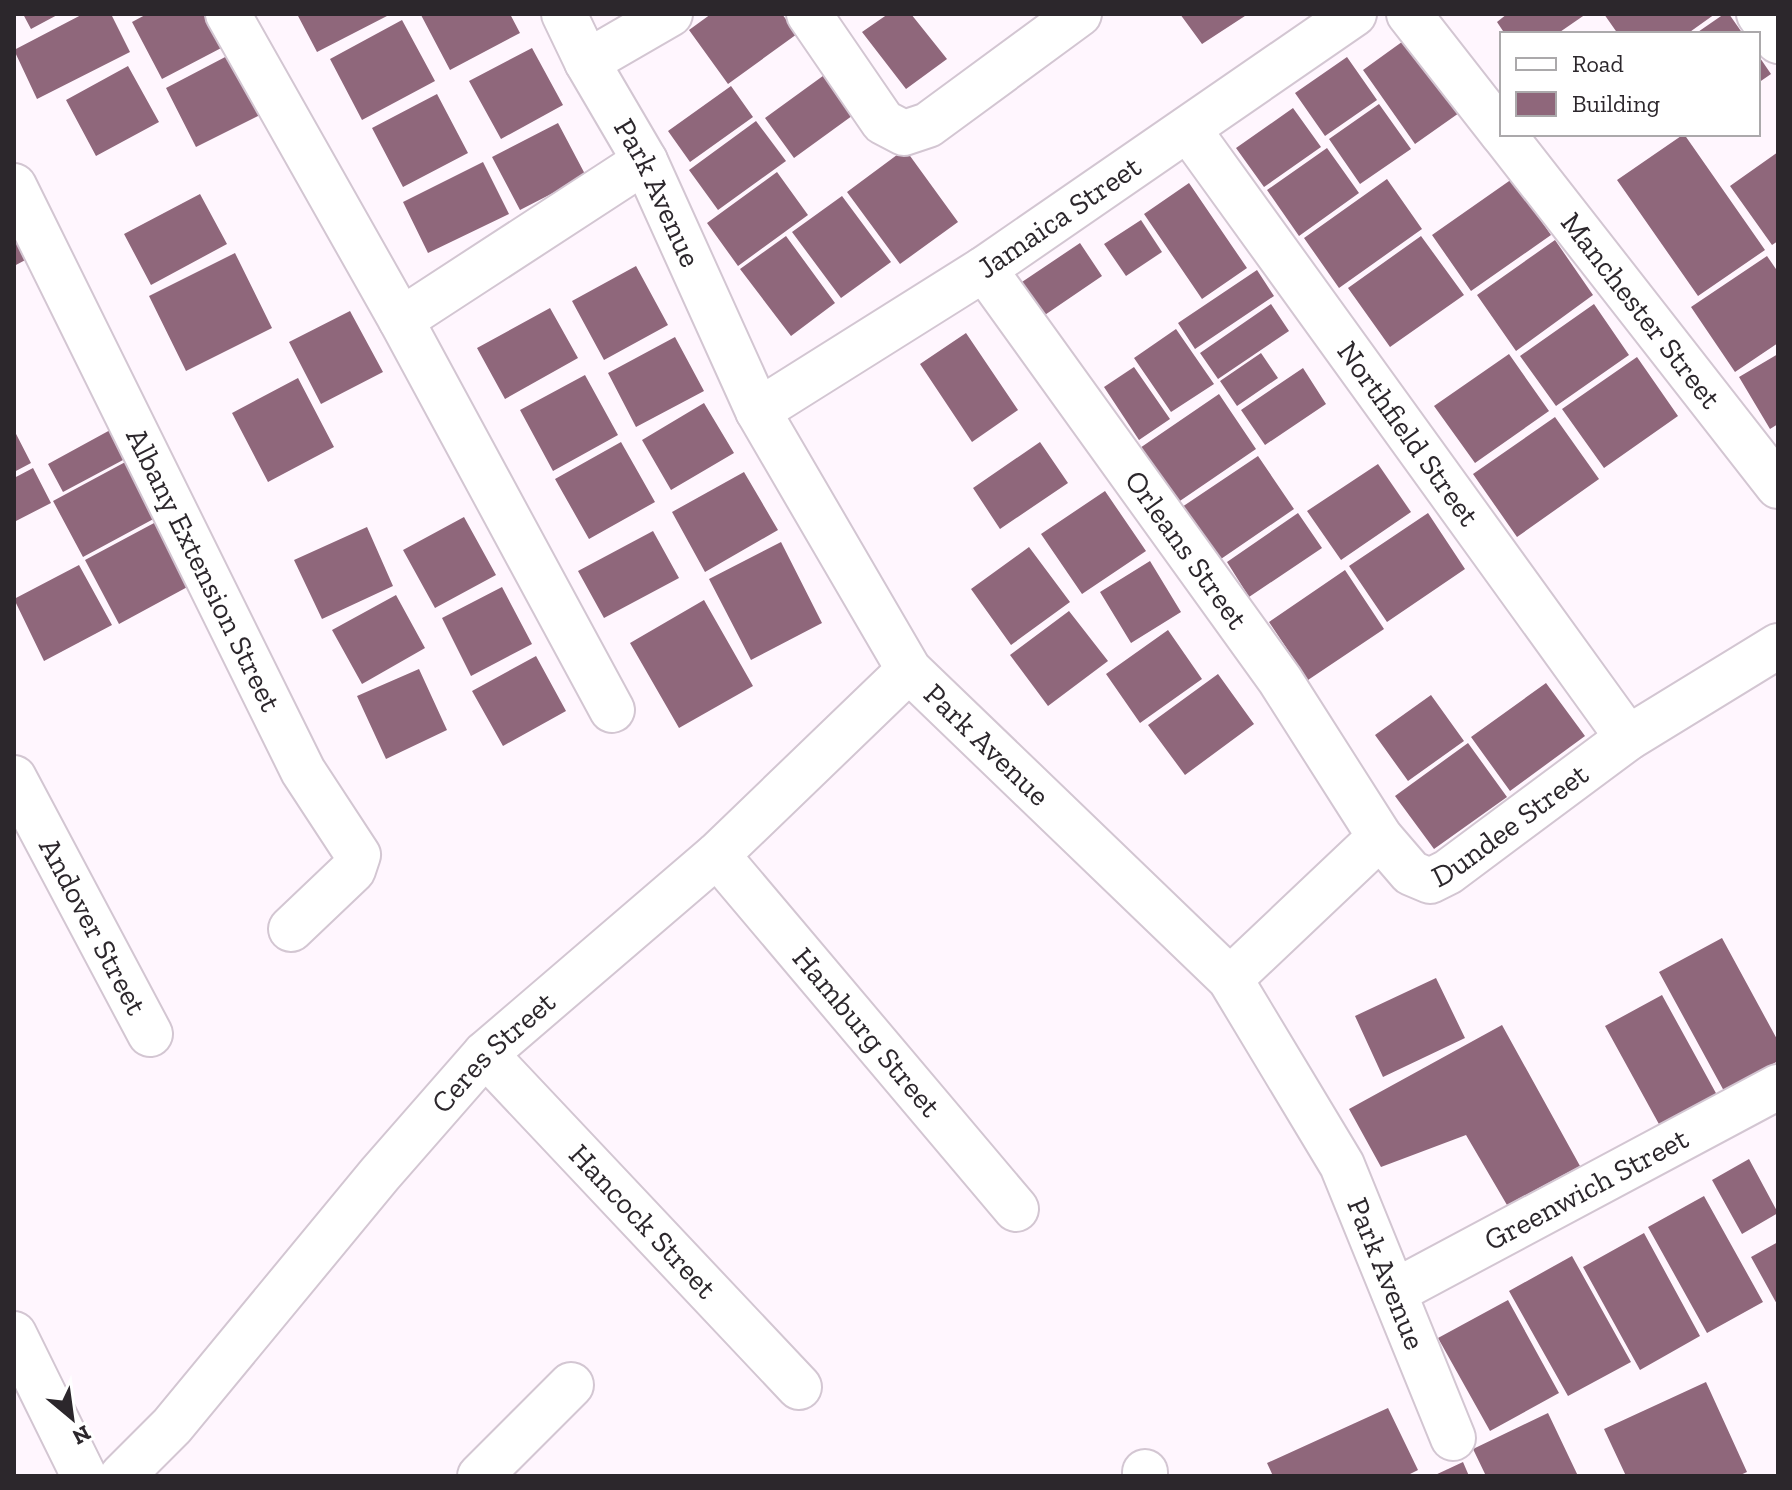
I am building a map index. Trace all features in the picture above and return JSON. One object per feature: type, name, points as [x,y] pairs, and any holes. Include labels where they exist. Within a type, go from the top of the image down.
[{"type":"street","points":[[228,14],[401,320],[612,710]]},
{"type":"street","name":"Park Avenue","points":[[564,14],[587,62],[645,161],[758,411],[909,670],[1230,979],[1342,1165],[1453,1438]]},
{"type":"street","points":[[587,62],[670,14]]},
{"type":"street","points":[[809,14],[883,122],[904,133],[928,125],[1079,14]]},
{"type":"street","name":"Jamaica Street","points":[[758,411],[984,269],[1354,14]]},
{"type":"street","name":"Manchester Street","points":[[1409,14],[1500,131]]},
{"type":"street","points":[[1759,14],[1778,41]]},
{"type":"street","name":"Northfield Street","points":[[1188,129],[1628,738]]},
{"type":"street","name":"Manchester Street","points":[[1504,136],[1778,486]]},
{"type":"street","points":[[401,320],[645,161]]},
{"type":"street","name":"Albany Extension Street","points":[[14,186],[303,771],[358,855],[353,870],[291,929]]},
{"type":"street","name":"Orleans Street","points":[[984,269],[1280,680],[1380,837]]},
{"type":"street","name":"Dundee Street","points":[[1230,979],[1380,837],[1411,873],[1430,881],[1448,872],[1628,738],[1778,646]]},
{"type":"street","name":"Ceres Street","points":[[122,1476],[172,1426],[380,1174],[485,1054],[717,855],[909,670]]},
{"type":"street","name":"Andover Street","points":[[14,778],[150,1034]]},
{"type":"street","name":"Hamburg Street","points":[[717,855],[1016,1209]]},
{"type":"street","name":"Hancock Street","points":[[485,1054],[799,1387]]},
{"type":"street","name":"Greenwich Street","points":[[1394,1292],[1778,1087]]},
{"type":"street","points":[[14,1334],[84,1476]]},
{"type":"street","points":[[480,1476],[571,1385]]},
{"type":"building","points":[[23,14],[59,14],[31,29]]},
{"type":"building","points":[[83,14],[111,14],[130,52],[37,99],[14,50]]},
{"type":"building","points":[[147,14],[208,14],[225,46],[162,79],[132,22]]},
{"type":"building","points":[[297,14],[386,14],[387,16],[317,52]]},
{"type":"building","points":[[510,14],[520,33],[450,70],[421,15]]},
{"type":"building","points":[[711,14],[782,14],[797,34],[728,84],[689,30]]},
{"type":"building","points":[[888,14],[911,14],[947,59],[906,89],[862,32]]},
{"type":"building","points":[[1180,14],[1248,14],[1202,44]]},
{"type":"building","points":[[1507,14],[1586,14],[1560,32],[1504,32],[1497,22]]},
{"type":"building","points":[[1604,14],[1715,14],[1690,32],[1617,32]]},
{"type":"building","points":[[1724,14],[1729,14],[1742,32],[1698,32]]},
{"type":"building","points":[[402,20],[435,81],[362,120],[330,59]]},
{"type":"building","points":[[1406,39],[1459,113],[1415,144],[1363,70]]},
{"type":"building","points":[[532,48],[563,105],[501,139],[469,81]]},
{"type":"building","points":[[229,55],[260,115],[196,147],[166,88]]},
{"type":"building","points":[[1347,57],[1377,100],[1325,136],[1295,93]]},
{"type":"building","points":[[1760,58],[1771,74],[1760,82]]},
{"type":"building","points":[[128,66],[159,122],[96,156],[66,100]]},
{"type":"building","points":[[827,73],[856,113],[794,158],[765,118]]},
{"type":"building","points":[[731,86],[753,117],[690,162],[668,131]]},
{"type":"building","points":[[437,94],[468,153],[403,187],[372,128]]},
{"type":"building","points":[[1379,104],[1411,149],[1360,184],[1329,139]]},
{"type":"building","points":[[1293,108],[1321,147],[1264,187],[1236,148]]},
{"type":"building","points":[[756,121],[786,161],[718,210],[689,170]]},
{"type":"building","points":[[558,123],[586,176],[520,210],[492,157]]},
{"type":"building","points":[[1685,136],[1765,250],[1698,296],[1617,180]]},
{"type":"building","points":[[1327,148],[1359,193],[1299,236],[1267,190]]},
{"type":"building","points":[[905,149],[958,222],[900,264],[847,192]]},
{"type":"building","points":[[1778,152],[1778,241],[1772,245],[1730,186]]},
{"type":"building","points":[[483,162],[509,214],[428,253],[403,202]]},
{"type":"building","points":[[777,172],[808,215],[738,266],[707,223]]},
{"type":"building","points":[[1387,179],[1422,229],[1339,288],[1304,238]]},
{"type":"building","points":[[1512,179],[1551,235],[1471,291],[1432,235]]},
{"type":"building","points":[[1189,183],[1247,268],[1202,299],[1144,214]]},
{"type":"building","points":[[200,194],[227,244],[151,285],[124,234]]},
{"type":"building","points":[[842,196],[891,262],[841,298],[792,232]]},
{"type":"building","points":[[1141,220],[1162,252],[1126,276],[1104,244]]},
{"type":"building","points":[[14,225],[31,257],[14,266]]},
{"type":"building","points":[[786,236],[835,303],[791,336],[740,269]]},
{"type":"building","points":[[1421,236],[1464,295],[1390,347],[1348,288]]},
{"type":"building","points":[[1555,240],[1593,295],[1516,351],[1477,295]]},
{"type":"building","points":[[1080,243],[1102,276],[1036,321],[1013,288]]},
{"type":"building","points":[[235,253],[272,328],[186,371],[149,296]]},
{"type":"building","points":[[1767,256],[1778,272],[1778,343],[1735,372],[1691,307]]},
{"type":"building","points":[[636,266],[668,325],[604,360],[572,301]]},
{"type":"building","points":[[1257,270],[1274,296],[1195,349],[1178,323]]},
{"type":"building","points":[[1271,304],[1289,331],[1218,379],[1200,353]]},
{"type":"building","points":[[1594,304],[1629,355],[1556,406],[1520,356]]},
{"type":"building","points":[[550,308],[578,358],[505,399],[477,348]]},
{"type":"building","points":[[350,311],[383,372],[321,404],[289,342]]},
{"type":"building","points":[[1176,329],[1214,384],[1171,412],[1134,358]]},
{"type":"building","points":[[966,333],[1018,410],[972,442],[920,364]]},
{"type":"building","points":[[675,337],[704,391],[636,427],[608,373]]},
{"type":"building","points":[[1261,353],[1278,378],[1237,406],[1220,381]]},
{"type":"building","points":[[1509,354],[1549,411],[1475,463],[1434,406]]},
{"type":"building","points":[[1778,354],[1778,424],[1770,429],[1739,377]]},
{"type":"building","points":[[1637,357],[1678,416],[1604,468],[1562,409]]},
{"type":"building","points":[[1134,367],[1170,419],[1139,440],[1104,387]]},
{"type":"building","points":[[1303,368],[1326,404],[1265,445],[1241,410]]},
{"type":"building","points":[[585,375],[618,435],[553,471],[520,410]]},
{"type":"building","points":[[298,378],[334,447],[268,482],[232,413]]},
{"type":"building","points":[[1219,394],[1256,449],[1174,505],[1137,450]]},
{"type":"building","points":[[704,403],[734,453],[671,490],[642,440]]},
{"type":"building","points":[[1555,417],[1599,479],[1517,537],[1473,474]]},
{"type":"building","points":[[123,423],[138,452],[63,492],[48,464]]},
{"type":"building","points":[[14,430],[31,463],[14,472]]},
{"type":"building","points":[[621,442],[655,502],[589,539],[555,479]]},
{"type":"building","points":[[1040,442],[1068,483],[1000,529],[973,488]]},
{"type":"building","points":[[142,453],[172,509],[83,557],[53,501]]},
{"type":"building","points":[[1258,456],[1294,509],[1218,561],[1182,507]]},
{"type":"building","points":[[1378,464],[1411,512],[1341,560],[1307,511]]},
{"type":"building","points":[[33,468],[51,503],[14,522],[14,478]]},
{"type":"building","points":[[744,472],[778,530],[705,572],[672,512]]},
{"type":"building","points":[[1105,491],[1146,551],[1082,594],[1041,534]]},
{"type":"building","points":[[1298,513],[1322,548],[1249,597],[1227,562]]},
{"type":"building","points":[[1428,513],[1465,569],[1387,622],[1349,566]]},
{"type":"building","points":[[169,515],[204,578],[119,624],[85,560]]},
{"type":"building","points":[[464,517],[496,575],[435,608],[403,550]]},
{"type":"building","points":[[367,527],[393,586],[322,619],[294,560]]},
{"type":"building","points":[[653,531],[679,578],[604,618],[578,571]]},
{"type":"building","points":[[781,542],[822,623],[751,660],[709,579]]},
{"type":"building","points":[[1029,547],[1070,602],[1011,645],[971,589]]},
{"type":"building","points":[[1150,561],[1181,612],[1131,643],[1100,592]]},
{"type":"building","points":[[79,565],[112,625],[44,661],[14,599]]},
{"type":"building","points":[[1345,570],[1384,629],[1308,680],[1269,622]]},
{"type":"building","points":[[502,587],[532,644],[471,676],[442,618]]},
{"type":"building","points":[[396,595],[425,648],[362,684],[332,630]]},
{"type":"building","points":[[704,600],[753,686],[679,728],[630,643]]},
{"type":"building","points":[[1069,611],[1108,661],[1048,706],[1010,655]]},
{"type":"building","points":[[1168,630],[1202,679],[1140,723],[1106,674]]},
{"type":"building","points":[[536,656],[566,711],[503,746],[472,691]]},
{"type":"building","points":[[419,669],[447,730],[386,759],[357,696]]},
{"type":"building","points":[[1218,674],[1254,724],[1185,775],[1148,725]]},
{"type":"building","points":[[1546,683],[1585,736],[1510,791],[1471,737]]},
{"type":"building","points":[[1431,695],[1464,741],[1408,781],[1375,735]]},
{"type":"building","points":[[1468,743],[1507,797],[1434,849],[1395,796]]},
{"type":"building","points":[[1722,938],[1778,1041],[1778,1061],[1724,1091],[1659,972]]},
{"type":"building","points":[[1436,978],[1465,1038],[1383,1077],[1355,1016]]},
{"type":"building","points":[[1662,995],[1717,1095],[1660,1126],[1605,1026]]},
{"type":"building","points":[[1502,1025],[1580,1166],[1507,1205],[1466,1135],[1381,1167],[1349,1109]]},
{"type":"building","points":[[1749,1159],[1778,1213],[1742,1234],[1712,1180]]},
{"type":"building","points":[[1704,1196],[1763,1302],[1707,1333],[1648,1227]]},
{"type":"building","points":[[1644,1233],[1700,1336],[1640,1370],[1583,1267]]},
{"type":"building","points":[[1778,1242],[1778,1306],[1751,1257]]},
{"type":"building","points":[[1572,1256],[1631,1362],[1568,1396],[1509,1291]]},
{"type":"building","points":[[1508,1300],[1559,1393],[1490,1431],[1438,1338]]},
{"type":"building","points":[[1706,1382],[1747,1472],[1738,1476],[1626,1476],[1604,1429]]},
{"type":"building","points":[[1388,1408],[1418,1470],[1406,1476],[1273,1476],[1267,1463]]},
{"type":"building","points":[[1548,1413],[1578,1476],[1486,1476],[1473,1449]]},
{"type":"building","points":[[1463,1462],[1469,1476],[1433,1476]]}]
